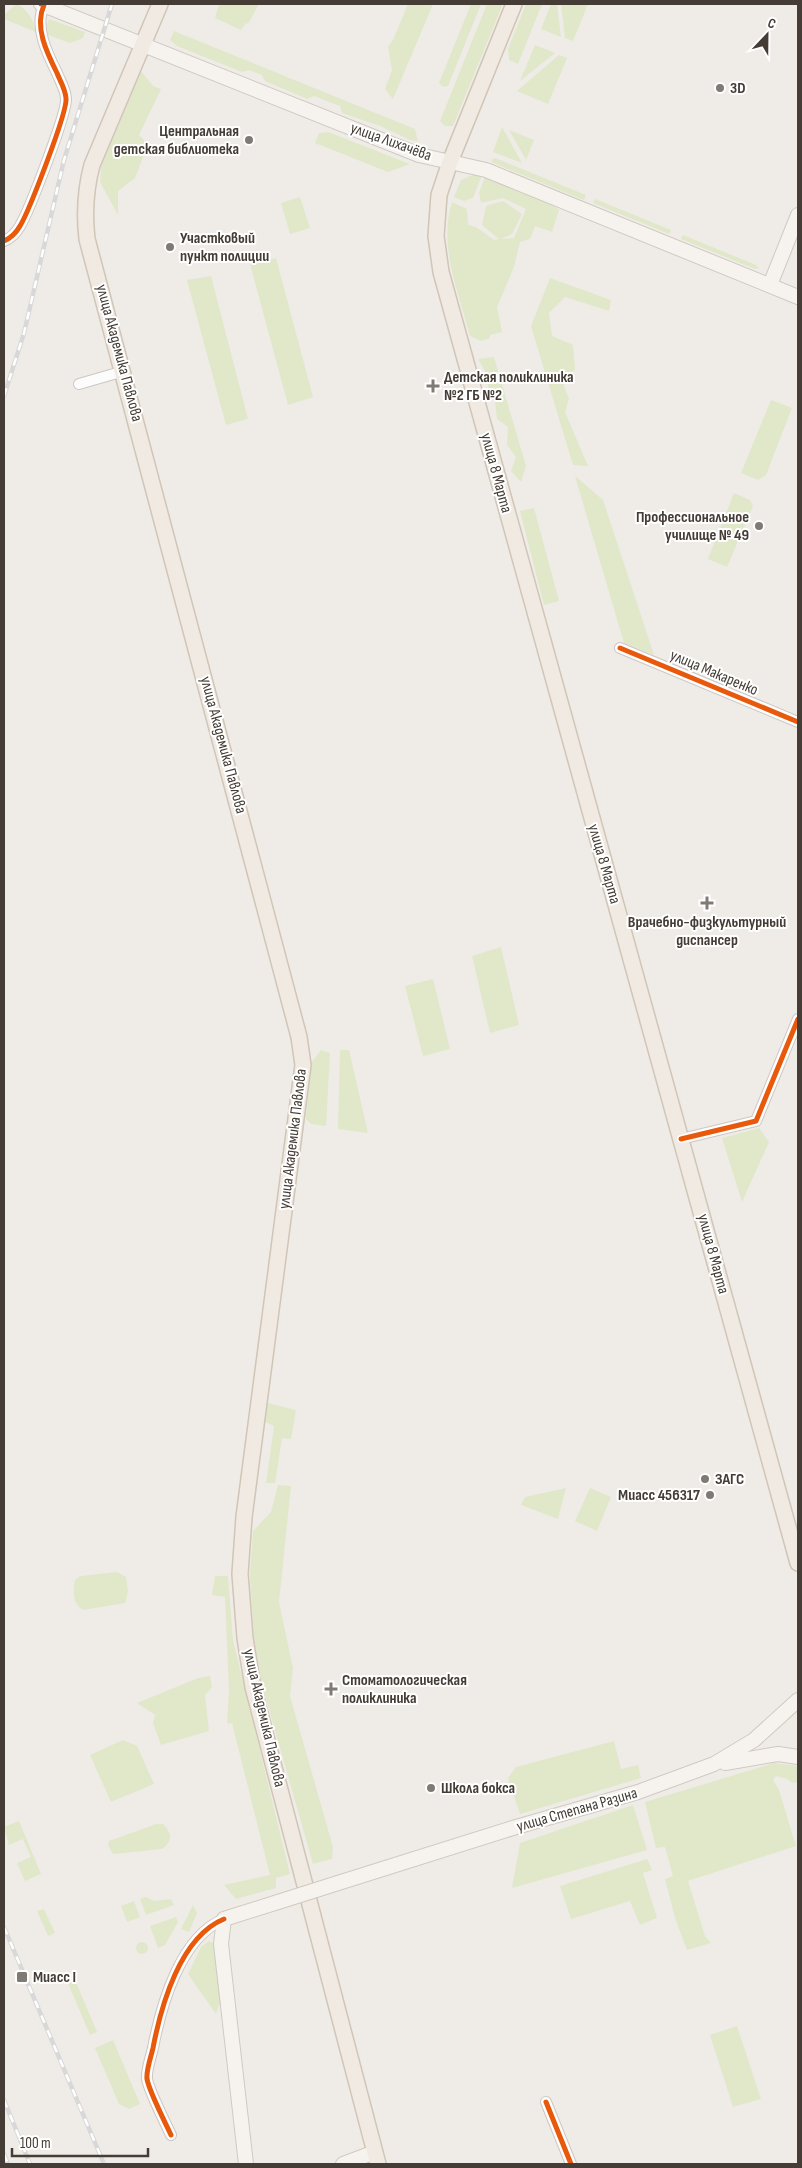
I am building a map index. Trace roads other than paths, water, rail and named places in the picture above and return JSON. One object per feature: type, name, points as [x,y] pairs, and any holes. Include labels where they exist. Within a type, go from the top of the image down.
[{"type":"main road","name":"улица Лихачёва","points":[[42,4],[419,155],[486,170],[798,297]]},
{"type":"main road","name":"улица Академика Павлова","points":[[160,4],[92,165],[86,186],[84,214],[87,239],[124,371],[299,1038],[303,1065],[257,1409],[244,1517],[240,1574],[245,1638],[253,1687],[377,2158]]},
{"type":"main road","name":"улица 8 Марта","points":[[514,4],[450,162],[439,195],[436,215],[437,252],[681,1139],[794,1536],[798,1563]]},
{"type":"main road","points":[[770,285],[798,215]]},
{"type":"main road","name":"улица Степана Разина","points":[[224,1919],[516,1827],[638,1792],[714,1764],[754,1740],[798,1700]]},
{"type":"main road","points":[[714,1764],[778,1754],[798,1757]]},
{"type":"main road","points":[[224,1919],[222,1944],[246,2164]]},
{"type":"main road","points":[[343,2164],[377,2158]]},
{"type":"street","points":[[4,241],[11,238],[20,227],[40,178],[67,99],[63,84],[42,37],[39,15],[42,4]]},
{"type":"street","points":[[79,384],[124,371]]},
{"type":"street","name":"улица Макаренко","points":[[620,648],[798,722]]},
{"type":"street","points":[[681,1139],[756,1121],[798,1019]]},
{"type":"street","points":[[170,2135],[147,2078],[159,2021],[164,2002],[190,1948],[213,1923],[224,1919]]},
{"type":"street","points":[[546,2102],[571,2164]]},
{"type":"railway","points":[[4,396],[24,333],[64,160],[112,4]]},
{"type":"railway","points":[[4,1927],[104,2164]]},
{"type":"railway","points":[[4,2100],[30,2164]]},
{"type":"railway","points":[[4,2154],[8,2164]]},
{"type":"place","name":"3D","points":[[720,88]]},
{"type":"place","name":"Центральная детская библиотека","points":[[249,140]]},
{"type":"place","name":"Участковый пункт полиции","points":[[170,247]]},
{"type":"place","name":"Детская поликлиника №2 ГБ №2","points":[[433,386]]},
{"type":"place","name":"Профессиональное училище № 49","points":[[759,526]]},
{"type":"place","name":"Врачебно-физкультурный диспансер","points":[[707,903]]},
{"type":"place","name":"ЗАГС","points":[[705,1479]]},
{"type":"place","name":"Миасс 456317","points":[[710,1495]]},
{"type":"place","name":"Стоматологическая поликлиника","points":[[331,1689]]},
{"type":"place","name":"Школа бокса","points":[[431,1788]]},
{"type":"place","name":"Миасс I","points":[[22,1977]]}]
